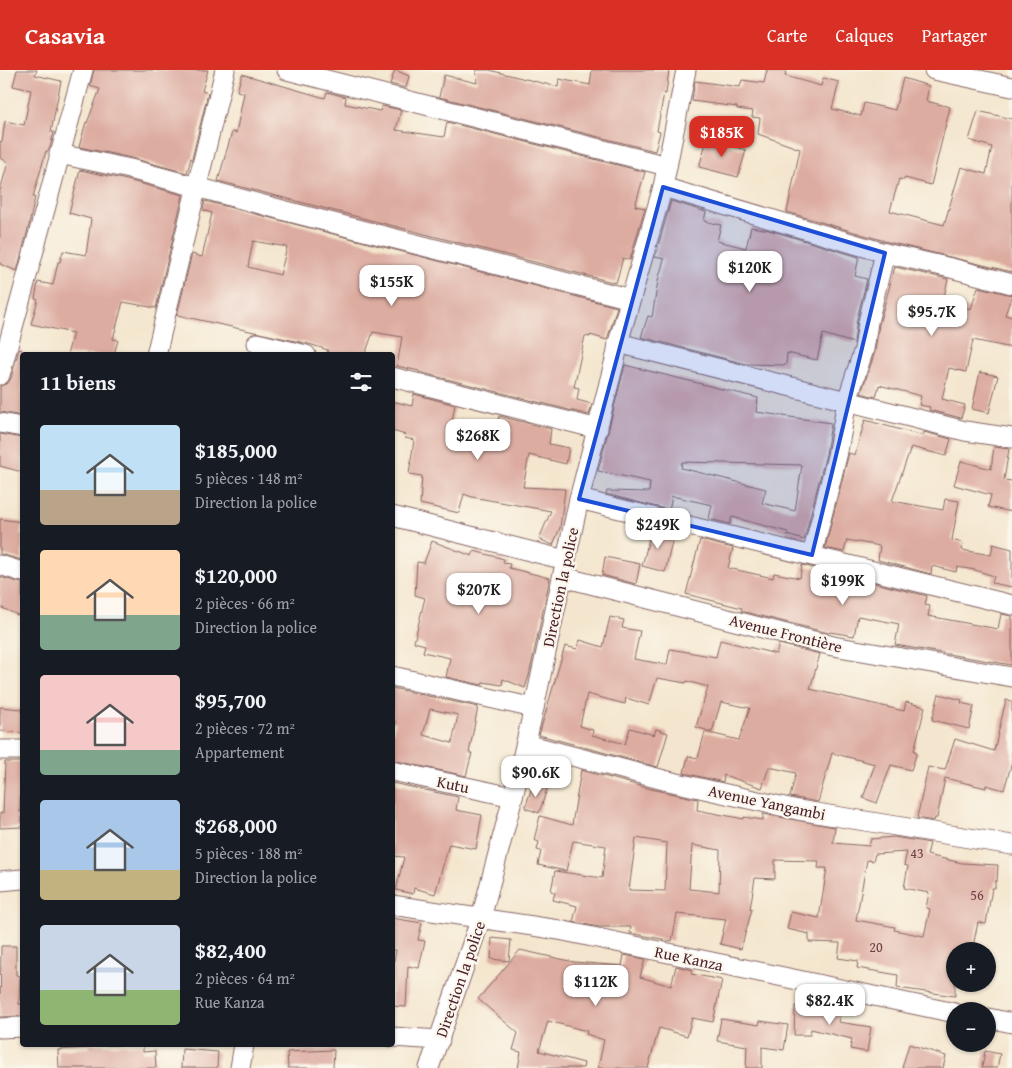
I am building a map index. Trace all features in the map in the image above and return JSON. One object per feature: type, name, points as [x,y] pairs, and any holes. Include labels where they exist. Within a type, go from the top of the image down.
[{"type":"street","points":[[0,375],[83,70]]},
{"type":"street","points":[[157,352],[224,70]]},
{"type":"street","points":[[287,70],[667,166]]},
{"type":"street","name":"Direction la police","points":[[429,1068],[481,918],[513,797],[579,499],[618,343],[663,186],[686,70]]},
{"type":"street","points":[[934,70],[1012,87]]},
{"type":"street","points":[[59,154],[130,169],[631,299]]},
{"type":"street","points":[[663,186],[886,253],[1012,284]]},
{"type":"street","points":[[812,556],[837,456],[847,401],[864,349],[868,322],[886,253]]},
{"type":"street","points":[[257,342],[295,352]]},
{"type":"street","points":[[618,343],[965,431],[1012,438]]},
{"type":"street","points":[[395,378],[598,429]]},
{"type":"street","points":[[0,423],[20,428]]},
{"type":"street","points":[[579,499],[1012,605]]},
{"type":"street","name":"Avenue Frontière","points":[[395,517],[564,569],[834,646],[1012,677]]},
{"type":"street","points":[[0,565],[20,571]]},
{"type":"street","points":[[395,677],[534,708]]},
{"type":"street","name":"Avenue Yangambi","points":[[526,744],[664,780],[798,810],[1012,844]]},
{"type":"street","points":[[0,750],[20,750]]},
{"type":"street","name":"Kutu","points":[[395,772],[513,797]]},
{"type":"street","points":[[0,881],[20,879]]},
{"type":"street","name":"Rue Kanza","points":[[395,905],[559,930],[946,1010]]},
{"type":"street","points":[[996,1019],[1012,1022]]},
{"type":"street","points":[[0,1028],[20,1026]]},
{"type":"street","points":[[395,1037],[440,1040]]},
{"type":"street","points":[[240,1068],[244,1047]]},
{"type":"highlighted area","points":[[663,187],[885,253],[812,555],[579,499]]},
{"type":"building","points":[[17,70],[37,70],[35,75],[61,81],[51,132],[54,132],[50,147],[46,151],[33,197],[35,197],[29,225],[17,271],[0,264],[0,191],[8,162],[0,158],[0,141],[2,142],[5,121],[24,125],[31,90],[13,86]]},
{"type":"building","points":[[94,70],[208,70],[202,91],[208,93],[187,173],[132,158],[79,147],[86,122],[100,89],[90,86]]},
{"type":"building","points":[[395,70],[409,76],[406,88],[390,84]]},
{"type":"building","points":[[476,70],[489,70],[558,87],[559,79],[590,85],[592,70],[669,70],[666,94],[664,93],[657,131],[660,132],[655,151],[439,97],[444,75],[477,83]]},
{"type":"building","points":[[767,70],[786,70],[785,76],[821,86],[823,78],[839,82],[832,109],[861,116],[864,103],[895,110],[903,78],[929,86],[926,101],[950,107],[931,185],[905,178],[904,180],[899,179],[890,211],[944,225],[961,167],[986,174],[992,147],[969,140],[978,111],[1012,119],[1012,272],[888,242],[787,212],[800,149],[758,134],[760,118],[752,117],[753,111],[692,101],[695,81],[740,87],[742,80],[764,83]]},
{"type":"building","points":[[242,74],[325,98],[327,92],[346,97],[345,104],[380,111],[382,106],[401,110],[396,130],[444,137],[447,122],[645,172],[635,206],[645,208],[630,260],[623,258],[616,283],[218,181],[232,132],[236,133],[244,93],[237,91]]},
{"type":"building","points":[[707,140],[746,150],[738,177],[699,167]]},
{"type":"building","points":[[80,170],[183,195],[156,308],[123,302],[113,339],[118,340],[115,352],[68,352],[73,333],[31,324],[38,300],[35,299],[38,282],[53,285],[58,262],[60,262],[63,251],[86,255],[91,219],[69,213]]},
{"type":"building","points":[[205,201],[617,307],[607,340],[590,335],[590,337],[585,336],[574,387],[579,388],[577,400],[592,404],[589,415],[397,366],[402,337],[373,332],[366,352],[328,352],[328,350],[309,344],[177,315],[192,254],[202,257],[212,213],[203,210]],"holes":[[[253,241],[287,247],[280,275],[248,267]]]},
{"type":"building","points":[[671,201],[706,212],[704,221],[721,225],[717,241],[746,248],[751,227],[769,230],[859,257],[855,276],[867,279],[857,319],[854,343],[823,334],[817,360],[787,353],[786,365],[746,364],[641,337],[648,316],[652,317],[664,259],[655,257]]},
{"type":"building","points":[[895,267],[948,279],[943,301],[971,309],[978,287],[1012,295],[1005,315],[1012,317],[1012,348],[973,340],[966,372],[949,368],[942,399],[965,405],[961,418],[929,410],[930,407],[919,405],[921,396],[879,385],[876,397],[861,393],[875,352],[879,324]]},
{"type":"building","points":[[19,349],[22,350],[20,352],[20,416],[0,412],[0,386],[8,383]]},
{"type":"building","points":[[625,365],[758,398],[756,412],[831,423],[826,454],[804,540],[787,535],[788,532],[732,517],[730,524],[709,519],[712,505],[672,496],[669,510],[606,494],[607,491],[649,492],[650,482],[598,471]],"holes":[[[682,462],[802,465],[795,511],[762,503],[766,489],[681,468]]]},
{"type":"building","points":[[980,372],[998,376],[989,413],[972,409]]},
{"type":"building","points":[[414,394],[455,405],[450,432],[495,437],[499,416],[551,429],[549,444],[569,448],[566,464],[529,455],[523,487],[565,489],[560,528],[553,545],[539,539],[551,511],[464,494],[459,513],[420,504],[422,476],[409,474],[414,440],[405,438],[406,435],[395,432],[395,402],[412,406]]},
{"type":"building","points":[[865,420],[923,436],[924,432],[951,439],[946,456],[911,447],[892,501],[943,510],[945,499],[959,501],[952,540],[963,543],[962,550],[991,555],[993,544],[1012,549],[1012,587],[992,583],[994,576],[975,570],[957,567],[956,572],[932,566],[931,574],[878,560],[880,546],[847,540],[844,552],[825,548],[849,453],[855,455]]},
{"type":"building","points":[[0,434],[20,438],[20,471],[0,466]]},
{"type":"building","points":[[994,447],[1009,449],[1004,480],[1012,481],[1012,512],[988,507],[991,495],[954,485],[961,461],[991,469]]},
{"type":"building","points":[[0,519],[20,522],[20,559],[0,554]]},
{"type":"building","points":[[652,528],[674,534],[665,572],[642,566]]},
{"type":"building","points":[[700,540],[733,548],[728,568],[773,578],[774,573],[800,578],[802,565],[927,596],[925,605],[930,606],[928,616],[998,629],[1001,614],[1012,616],[1012,665],[895,645],[899,624],[858,616],[854,636],[829,633],[741,611],[742,608],[686,594]]},
{"type":"building","points":[[432,541],[472,556],[474,551],[504,559],[503,563],[510,564],[509,568],[550,578],[525,688],[503,679],[502,685],[483,682],[482,685],[446,677],[450,658],[423,652],[425,645],[414,642],[425,598],[415,595],[417,562],[424,563]]},
{"type":"building","points":[[605,557],[640,564],[636,584],[602,575]]},
{"type":"building","points":[[0,577],[20,582],[20,616],[0,607]]},
{"type":"building","points":[[610,617],[624,620],[622,628],[640,631],[634,659],[667,665],[670,649],[716,657],[720,640],[776,654],[779,644],[820,654],[810,689],[904,711],[906,702],[925,707],[914,751],[917,752],[911,770],[891,765],[877,803],[863,798],[875,764],[832,753],[818,802],[790,797],[796,773],[769,767],[762,788],[724,775],[723,782],[684,773],[688,756],[698,758],[705,732],[739,740],[750,708],[721,702],[712,732],[696,727],[708,687],[687,681],[686,683],[657,678],[649,705],[626,698],[625,704],[587,694],[580,726],[593,730],[592,735],[625,744],[630,728],[654,735],[656,729],[668,733],[658,767],[539,735],[565,646],[577,649],[580,640],[603,647]]},
{"type":"building","points":[[395,689],[478,707],[469,753],[472,753],[466,776],[395,761]],"holes":[[[430,709],[458,715],[452,743],[423,735]]]},
{"type":"building","points":[[939,694],[962,700],[961,703],[974,706],[969,729],[932,720]]},
{"type":"building","points":[[1006,700],[1012,701],[1012,762],[1004,790],[986,785],[986,788],[945,778],[937,818],[934,821],[917,818],[928,767],[945,770],[955,739],[994,751]]},
{"type":"building","points":[[0,707],[20,709],[20,733],[0,731]]},
{"type":"building","points":[[5,762],[20,762],[20,827],[0,828],[0,813],[3,813]]},
{"type":"building","points":[[581,770],[651,789],[698,799],[697,810],[744,819],[744,817],[763,820],[763,814],[835,827],[833,843],[869,846],[871,839],[894,837],[930,843],[927,855],[962,863],[998,865],[997,881],[995,881],[995,888],[992,888],[986,924],[978,922],[974,942],[946,942],[946,992],[955,992],[955,996],[897,988],[898,975],[857,968],[858,961],[838,958],[840,943],[809,942],[809,934],[787,929],[791,912],[819,918],[827,868],[818,868],[819,861],[775,860],[775,879],[755,878],[750,909],[752,909],[741,949],[720,944],[726,919],[677,914],[672,941],[630,933],[631,927],[600,927],[573,922],[577,906],[553,900],[555,892],[551,891],[555,871],[602,878],[606,846],[573,841],[566,871],[538,865],[541,851],[537,850],[539,842],[534,840],[540,816],[572,825]],"holes":[[[636,838],[667,843],[665,891],[629,890]],[[692,845],[720,850],[719,892],[689,889]],[[907,852],[904,865],[908,866],[904,888],[929,893],[926,908],[930,909],[924,936],[894,930],[895,927],[856,920],[867,860],[873,861],[875,854]]]},
{"type":"building","points":[[395,784],[458,797],[456,810],[482,815],[476,849],[449,844],[435,894],[414,888],[413,894],[396,890],[404,857],[395,856]]},
{"type":"building","points":[[533,784],[548,786],[539,813],[525,808]]},
{"type":"building","points":[[395,918],[422,923],[418,940],[425,941],[419,968],[408,966],[406,1007],[395,1006]]},
{"type":"building","points":[[492,938],[511,940],[509,961],[491,959]]},
{"type":"building","points":[[1,946],[16,946],[16,975],[20,976],[20,1016],[0,1017]]},
{"type":"building","points":[[520,950],[574,962],[622,966],[624,955],[645,959],[640,977],[671,986],[676,966],[693,970],[691,974],[722,980],[713,1022],[692,1018],[687,1036],[659,1028],[648,1068],[598,1068],[604,1040],[586,1034],[587,1031],[548,1021],[539,1051],[584,1063],[583,1068],[518,1068],[521,1052],[513,1050],[518,1033],[478,999]]},
{"type":"building","points":[[795,1006],[841,1010],[838,1022],[871,1027],[867,1052],[850,1049],[852,1039],[811,1029],[810,1035],[794,1035]]},
{"type":"building","points":[[721,1019],[759,1025],[760,1021],[788,1025],[784,1050],[762,1047],[762,1068],[746,1068],[747,1046],[717,1041]]},
{"type":"building","points":[[909,1044],[946,1056],[943,1068],[902,1068]]},
{"type":"building","points":[[143,1047],[143,1052],[155,1051],[156,1068],[59,1068],[58,1050]]},
{"type":"building","points":[[182,1049],[218,1052],[217,1068],[181,1068]]},
{"type":"building","points":[[334,1050],[333,1068],[288,1068],[287,1052]]},
{"type":"building","points":[[985,1052],[1000,1054],[997,1068],[982,1068]]}]
